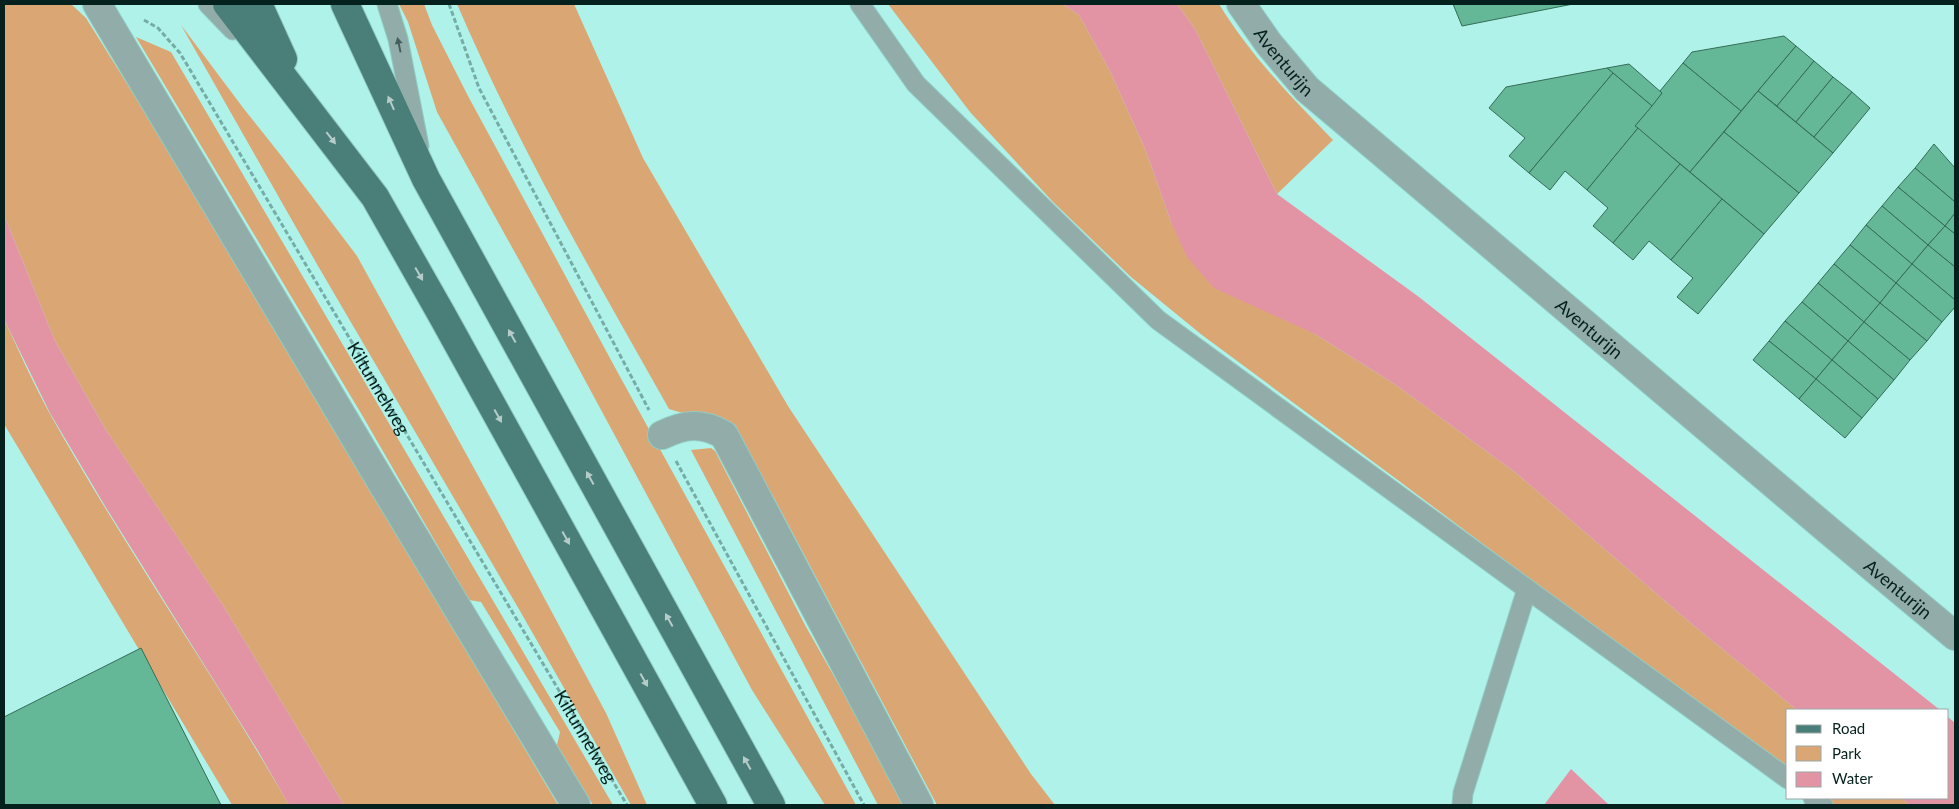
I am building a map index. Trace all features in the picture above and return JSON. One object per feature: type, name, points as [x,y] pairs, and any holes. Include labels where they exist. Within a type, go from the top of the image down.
[{"type":"main road","points":[[227,4],[375,197],[713,805]]},
{"type":"main road","points":[[238,4],[301,100]]},
{"type":"main road","points":[[248,4],[301,100]]},
{"type":"main road","points":[[258,4],[301,100]]},
{"type":"main road","points":[[345,4],[426,179],[771,805]]},
{"type":"street","name":"Aventurijn","points":[[1241,4],[1269,44],[1307,89],[1955,636]]},
{"type":"street","points":[[99,6],[382,483],[576,805]]},
{"type":"street","points":[[662,436],[685,427],[698,426],[711,428],[724,435],[919,805]]},
{"type":"lane","points":[[208,4],[301,100]]},
{"type":"lane","points":[[387,4],[398,40],[426,179]]},
{"type":"lane","points":[[860,4],[916,84],[1158,320],[1786,778]]},
{"type":"lane","points":[[1462,805],[1463,793],[1526,589]]},
{"type":"path","points":[[449,4],[479,88],[662,436],[864,805]]},
{"type":"path","name":"Kiltunnelweg","points":[[99,6],[134,15],[158,28],[180,53],[627,805]]},
{"type":"green space","points":[[4,4],[71,4],[86,18],[194,191],[558,805],[344,805],[224,607],[106,430],[55,341],[4,215]]},
{"type":"green space","points":[[399,4],[424,4],[432,25],[468,96],[856,805],[825,805],[752,690],[559,332],[437,112],[408,22]]},
{"type":"green space","points":[[457,4],[574,4],[643,158],[788,406],[1031,774],[1055,805],[937,805],[774,498],[728,427],[669,409],[557,209],[505,108]]},
{"type":"green space","points":[[888,4],[1063,4],[1079,15],[1110,71],[1146,151],[1171,222],[1315,334],[1396,385],[1516,473],[1693,625],[1796,709],[1786,709],[1786,771],[1202,335],[1131,277],[1053,202],[970,112]]},
{"type":"green space","points":[[1177,4],[1219,4],[1258,58],[1286,91],[1333,140],[1277,194],[1195,29]]},
{"type":"green space","points":[[181,25],[357,256],[606,713],[647,805],[631,805],[318,266]]},
{"type":"green space","points":[[136,37],[171,52],[613,805],[593,805],[557,745],[560,732],[481,602],[469,600],[362,415]]},
{"type":"green space","points":[[4,319],[44,402],[79,464],[289,805],[232,805],[4,424]]},
{"type":"green space","points":[[711,448],[715,451],[805,625],[907,805],[878,805],[691,450]]},
{"type":"green space","points":[[1821,799],[1902,799],[1910,805],[1830,805]]},
{"type":"water","points":[[1063,4],[1177,4],[1195,29],[1277,194],[1419,297],[1939,709],[1796,709],[1693,625],[1516,473],[1396,385],[1315,334],[1214,288],[1187,257],[1171,222],[1146,151],[1110,71],[1079,15]]},
{"type":"water","points":[[4,215],[55,341],[106,430],[224,607],[344,805],[289,805],[258,751],[105,506],[50,413],[4,319]]},
{"type":"water","points":[[1949,718],[1955,723],[1955,805],[1910,805],[1902,799],[1949,799]]},
{"type":"water","points":[[1571,769],[1609,805],[1544,805]]},
{"type":"building","points":[[1453,4],[1573,4],[1462,26]]},
{"type":"building","points":[[1784,36],[1796,46],[1741,111],[1683,63],[1692,52]]},
{"type":"building","points":[[1796,46],[1814,61],[1777,106],[1758,91]]},
{"type":"building","points":[[1814,61],[1833,77],[1796,122],[1777,106]]},
{"type":"building","points":[[1683,63],[1741,111],[1690,172],[1635,126]]},
{"type":"building","points":[[1629,64],[1662,93],[1652,106],[1607,68]]},
{"type":"building","points":[[1607,68],[1613,73],[1529,173],[1509,156],[1525,138],[1489,108],[1506,87]]},
{"type":"building","points":[[1613,73],[1652,106],[1635,126],[1638,128],[1587,190],[1565,171],[1550,190],[1529,173]]},
{"type":"building","points":[[1833,77],[1852,92],[1814,137],[1796,122]]},
{"type":"building","points":[[1758,91],[1833,153],[1799,193],[1724,132]]},
{"type":"building","points":[[1852,92],[1870,108],[1833,153],[1814,137]]},
{"type":"building","points":[[1638,128],[1680,164],[1613,243],[1593,226],[1608,208],[1587,190]]},
{"type":"building","points":[[1724,132],[1799,193],[1764,234],[1690,172]]},
{"type":"building","points":[[1934,144],[1955,168],[1955,202],[1915,168]]},
{"type":"building","points":[[1680,164],[1722,199],[1671,260],[1649,241],[1633,260],[1613,243]]},
{"type":"building","points":[[1915,168],[1955,202],[1955,213],[1945,226],[1898,187]]},
{"type":"building","points":[[1898,187],[1945,226],[1928,245],[1882,206]]},
{"type":"building","points":[[1722,199],[1764,234],[1698,314],[1677,297],[1693,278],[1671,260]]},
{"type":"building","points":[[1882,206],[1928,245],[1912,264],[1866,225]]},
{"type":"building","points":[[1955,213],[1955,234],[1945,226]]},
{"type":"building","points":[[1866,225],[1912,264],[1896,283],[1850,245]]},
{"type":"building","points":[[1945,226],[1955,234],[1955,267],[1928,245]]},
{"type":"building","points":[[1850,245],[1896,283],[1880,303],[1834,264]]},
{"type":"building","points":[[1928,245],[1955,267],[1955,300],[1912,264]]},
{"type":"building","points":[[1834,264],[1880,303],[1864,322],[1818,283]]},
{"type":"building","points":[[1912,264],[1955,300],[1955,307],[1942,322],[1896,283]]},
{"type":"building","points":[[1818,283],[1864,322],[1848,341],[1802,302]]},
{"type":"building","points":[[1896,283],[1942,322],[1927,341],[1880,303]]},
{"type":"building","points":[[1802,302],[1848,341],[1832,360],[1785,321]]},
{"type":"building","points":[[1880,303],[1927,341],[1910,360],[1864,322]]},
{"type":"building","points":[[1785,321],[1832,360],[1816,379],[1769,341]]},
{"type":"building","points":[[1864,322],[1910,360],[1894,380],[1848,341]]},
{"type":"building","points":[[1769,341],[1816,379],[1799,399],[1753,360]]},
{"type":"building","points":[[1848,341],[1894,380],[1878,399],[1832,360]]},
{"type":"building","points":[[1832,360],[1878,399],[1862,418],[1816,379]]},
{"type":"building","points":[[1816,379],[1862,418],[1845,438],[1799,399]]},
{"type":"building","points":[[141,648],[221,805],[4,805],[4,717]]}]
